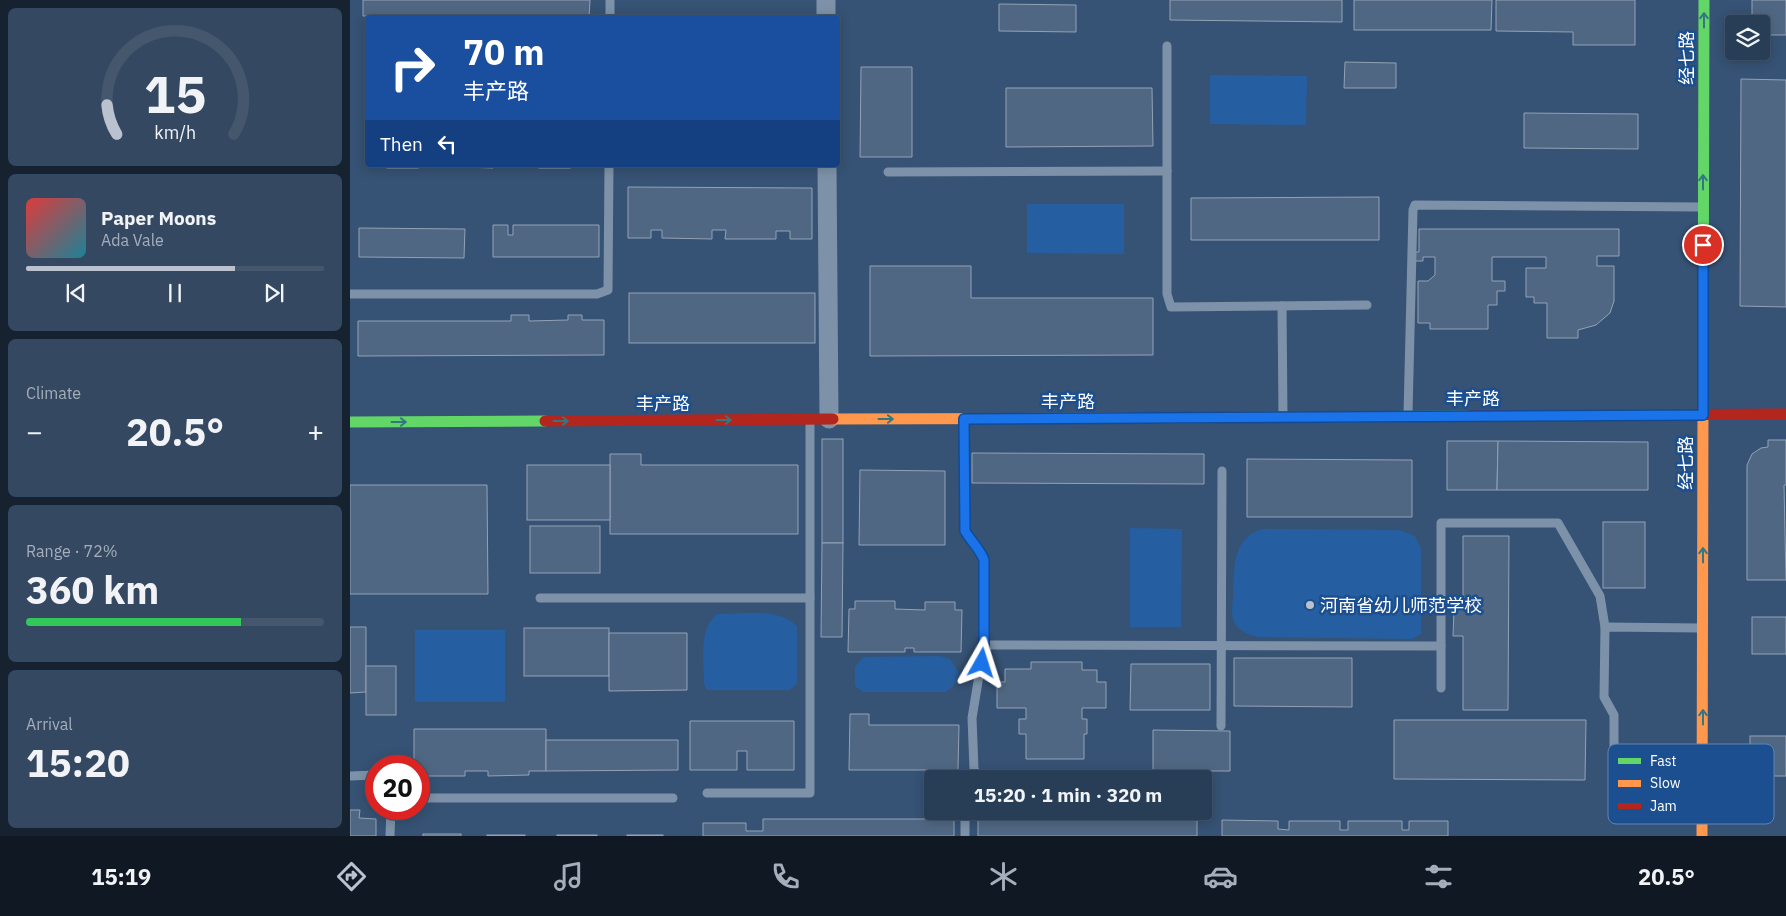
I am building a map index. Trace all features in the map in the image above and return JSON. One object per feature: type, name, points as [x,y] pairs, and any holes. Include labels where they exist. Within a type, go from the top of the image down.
[{"type":"street","points":[[826,0],[826,15]]},
{"type":"street","name":"经七路","points":[[1702,744],[1704,0]]},
{"type":"street","points":[[819,420],[827,167]]},
{"type":"street","name":"丰产路","points":[[350,422],[1786,414]]},
{"type":"lane","points":[[610,0],[610,15]]},
{"type":"lane","points":[[1167,46],[1167,294],[1171,307],[1368,305]]},
{"type":"lane","points":[[350,294],[597,294],[608,290],[609,167]]},
{"type":"lane","points":[[888,172],[1167,170]]},
{"type":"lane","points":[[1408,416],[1413,210],[1415,204],[1703,207]]},
{"type":"lane","points":[[1282,306],[1283,417]]},
{"type":"lane","points":[[964,419],[965,531],[972,543],[980,551],[984,560],[984,645],[972,718],[975,770]]},
{"type":"lane","points":[[707,793],[810,792],[810,598],[819,420]]},
{"type":"lane","points":[[1220,726],[1222,471]]},
{"type":"lane","points":[[1441,688],[1442,523],[1558,523],[1600,596],[1605,627],[1604,697],[1614,715],[1614,744]]},
{"type":"lane","points":[[540,598],[810,598]]},
{"type":"lane","points":[[1605,627],[1703,628]]},
{"type":"lane","points":[[984,645],[1441,646]]},
{"type":"lane","points":[[350,776],[365,775]]},
{"type":"lane","points":[[430,798],[673,798]]},
{"type":"lane","points":[[390,836],[391,820]]},
{"type":"lane","points":[[965,820],[965,836]]},
{"type":"shaded area","points":[[1210,75],[1307,76],[1306,125],[1210,124]]},
{"type":"shaded area","points":[[1027,204],[1124,204],[1124,254],[1027,253]]},
{"type":"shaded area","points":[[1130,528],[1182,529],[1181,627],[1130,627]]},
{"type":"shaded area","points":[[1262,529],[1400,530],[1415,536],[1421,548],[1421,634],[1412,639],[1257,637],[1242,631],[1234,623],[1232,616],[1235,565],[1240,547],[1245,539],[1252,533]]},
{"type":"shaded area","points":[[717,614],[770,614],[789,620],[797,626],[797,683],[790,690],[707,690],[704,684],[703,646],[707,628]]},
{"type":"shaded area","points":[[415,630],[505,630],[505,702],[415,702]]},
{"type":"shaded area","points":[[940,656],[950,659],[959,673],[954,685],[946,692],[863,692],[855,686],[855,667],[863,657]]},
{"type":"building","points":[[363,0],[590,0],[589,15],[363,16]]},
{"type":"building","points":[[1170,0],[1342,0],[1342,22],[1170,20]]},
{"type":"building","points":[[1354,0],[1492,0],[1491,30],[1354,30]]},
{"type":"building","points":[[1496,0],[1635,0],[1635,45],[1573,45],[1573,32],[1496,31]]},
{"type":"building","points":[[1752,0],[1786,0],[1786,35],[1770,35],[1770,15],[1752,15]]},
{"type":"building","points":[[999,4],[1076,5],[1076,32],[999,31]]},
{"type":"building","points":[[1345,62],[1396,63],[1396,88],[1344,88]]},
{"type":"building","points":[[861,67],[912,67],[912,157],[860,157]]},
{"type":"building","points":[[1741,79],[1786,80],[1786,307],[1740,306]]},
{"type":"building","points":[[1006,88],[1152,88],[1153,146],[1006,147]]},
{"type":"building","points":[[1524,113],[1638,114],[1638,149],[1524,148]]},
{"type":"building","points":[[387,167],[418,167],[418,168]]},
{"type":"building","points":[[539,167],[570,167],[570,168]]},
{"type":"building","points":[[628,187],[812,188],[812,239],[790,239],[790,231],[776,231],[776,239],[725,239],[726,230],[712,230],[712,239],[662,238],[662,230],[651,230],[651,238],[628,238]]},
{"type":"building","points":[[1379,197],[1379,240],[1191,240],[1191,198]]},
{"type":"building","points":[[493,225],[508,225],[508,235],[513,235],[513,225],[599,225],[599,257],[493,257]]},
{"type":"building","points":[[359,228],[465,229],[464,258],[359,257]]},
{"type":"building","points":[[1419,229],[1619,229],[1619,256],[1597,256],[1597,266],[1614,266],[1614,301],[1610,313],[1596,325],[1578,330],[1578,338],[1547,338],[1547,303],[1534,303],[1534,297],[1526,297],[1526,268],[1546,268],[1546,257],[1492,257],[1492,281],[1505,281],[1505,291],[1497,291],[1497,305],[1488,305],[1488,329],[1430,329],[1430,323],[1418,323],[1418,281],[1428,281],[1435,275],[1435,257],[1423,257],[1423,261],[1413,261],[1413,252],[1419,252]]},
{"type":"building","points":[[870,266],[971,266],[971,298],[1153,298],[1153,355],[870,356]]},
{"type":"building","points":[[629,293],[815,293],[815,343],[629,343]]},
{"type":"building","points":[[511,315],[529,315],[529,321],[568,320],[568,315],[582,315],[582,320],[604,320],[604,355],[358,356],[358,321],[511,321]]},
{"type":"building","points":[[822,439],[843,439],[843,543],[822,543]]},
{"type":"building","points":[[1768,440],[1786,440],[1786,485],[1784,485],[1786,580],[1747,580],[1747,465],[1752,454],[1761,448],[1768,447]]},
{"type":"building","points":[[1447,441],[1498,441],[1497,490],[1447,490]]},
{"type":"building","points":[[1498,441],[1648,442],[1648,490],[1497,490]]},
{"type":"building","points":[[972,453],[1204,454],[1204,484],[972,483]]},
{"type":"building","points":[[610,454],[641,454],[641,465],[798,465],[798,534],[610,534]]},
{"type":"building","points":[[1247,459],[1412,460],[1412,517],[1247,517]]},
{"type":"building","points":[[527,465],[610,465],[610,520],[527,520]]},
{"type":"building","points":[[860,470],[945,471],[945,545],[859,545]]},
{"type":"building","points":[[350,485],[487,485],[488,594],[350,594]]},
{"type":"building","points":[[1603,522],[1645,522],[1645,588],[1603,588]]},
{"type":"building","points":[[530,526],[600,526],[600,573],[530,573]]},
{"type":"building","points":[[1463,536],[1509,536],[1508,710],[1463,710],[1463,636],[1453,636],[1454,610],[1463,610]]},
{"type":"building","points":[[822,543],[843,543],[842,637],[821,637]]},
{"type":"building","points":[[855,601],[895,601],[895,609],[925,610],[925,602],[955,602],[955,610],[962,610],[961,652],[914,652],[914,648],[905,648],[905,652],[848,652],[849,609],[855,609]]},
{"type":"building","points":[[1752,617],[1786,617],[1786,654],[1752,654]]},
{"type":"building","points":[[350,627],[366,627],[366,692],[350,693]]},
{"type":"building","points":[[524,628],[609,628],[609,676],[524,676]]},
{"type":"building","points":[[609,633],[687,633],[687,690],[609,691]]},
{"type":"building","points":[[1234,658],[1352,658],[1352,707],[1234,706]]},
{"type":"building","points":[[1031,662],[1082,662],[1082,670],[1097,670],[1097,682],[1106,682],[1106,708],[1082,708],[1082,719],[1087,719],[1087,734],[1084,734],[1084,759],[1026,759],[1026,734],[1019,734],[1019,719],[1026,719],[1026,708],[997,708],[997,682],[1005,682],[1005,669],[1031,669]]},
{"type":"building","points":[[1131,664],[1210,664],[1210,710],[1130,710]]},
{"type":"building","points":[[366,666],[396,666],[396,715],[366,715]]},
{"type":"building","points":[[850,714],[869,714],[869,725],[959,725],[958,770],[849,770]]},
{"type":"building","points":[[1394,720],[1586,720],[1585,780],[1394,779]]},
{"type":"building","points":[[690,721],[794,721],[794,770],[747,770],[747,751],[737,751],[737,770],[690,770]]},
{"type":"building","points":[[414,729],[546,729],[546,771],[529,771],[529,775],[488,776],[488,771],[465,771],[465,776],[430,776],[430,755],[414,755]]},
{"type":"building","points":[[1153,730],[1230,731],[1230,771],[1153,770]]},
{"type":"building","points":[[1750,736],[1786,736],[1786,776],[1774,776],[1774,744],[1750,744]]},
{"type":"building","points":[[546,740],[678,740],[678,770],[546,771]]},
{"type":"building","points":[[350,810],[360,810],[359,818],[376,820],[376,836],[350,836]]},
{"type":"building","points":[[763,819],[954,820],[954,836],[703,836],[703,823],[746,823],[746,831],[763,831]]},
{"type":"building","points":[[978,820],[1197,820],[1197,836],[978,836]]},
{"type":"building","points":[[1222,820],[1278,821],[1278,829],[1289,830],[1289,821],[1340,821],[1340,830],[1348,830],[1348,821],[1402,821],[1402,830],[1409,830],[1409,821],[1448,821],[1448,836],[1222,836]]},
{"type":"building","points":[[423,834],[461,834],[461,836],[423,836]]},
{"type":"building","points":[[525,835],[525,836],[487,836]]},
{"type":"building","points":[[597,835],[597,836],[557,836]]},
{"type":"building","points":[[663,835],[663,836],[627,836]]},
{"type":"traffic: fast","points":[[1703,408],[1704,0]]},
{"type":"traffic: fast","points":[[1139,418],[1468,416]]},
{"type":"traffic: fast","points":[[350,422],[545,421]]},
{"type":"traffic: slow","points":[[1702,744],[1703,408]]},
{"type":"traffic: slow","points":[[833,419],[1139,418]]},
{"type":"traffic: slow","points":[[1702,824],[1702,836]]},
{"type":"traffic: jam","points":[[1468,416],[1786,414]]},
{"type":"traffic: jam","points":[[545,421],[833,419]]},
{"type":"place","name":"河南省幼儿师范学校","points":[[1310,605]]},
{"type":"route","points":[[982,663],[984,645],[984,560],[980,551],[972,543],[965,531],[964,419],[1703,415],[1703,245]]}]
